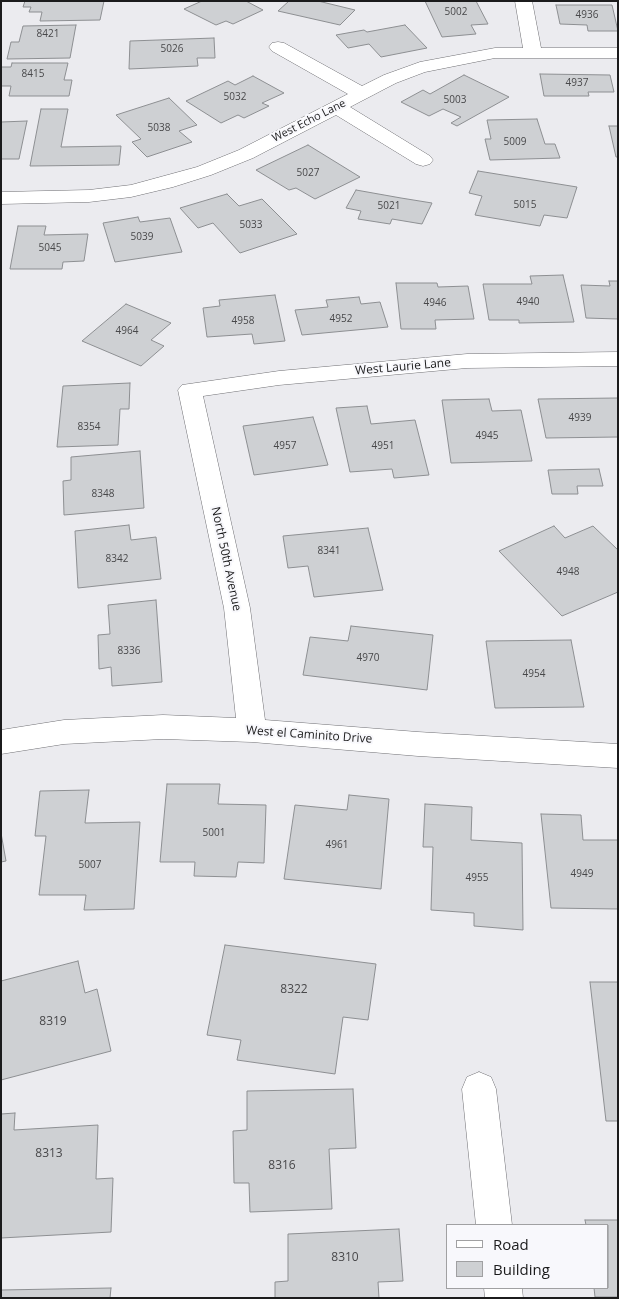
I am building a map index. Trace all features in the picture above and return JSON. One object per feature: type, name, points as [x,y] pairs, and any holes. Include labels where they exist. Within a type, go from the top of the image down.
[{"type":"street","points":[[523,1],[533,52]]},
{"type":"street","points":[[278,47],[362,94]]},
{"type":"street","name":"West Echo Lane","points":[[1,198],[89,196],[131,191],[166,183],[204,171],[246,154],[390,79],[420,68],[495,53],[618,53]]},
{"type":"street","points":[[337,107],[423,160]]},
{"type":"street","name":"West Laurie Lane","points":[[190,390],[279,378],[438,364],[554,358],[618,359]]},
{"type":"street","name":"North 50th Avenue","points":[[190,390],[237,608],[252,730]]},
{"type":"street","name":"West el Caminito Drive","points":[[1,742],[64,732],[163,727],[252,730],[418,744],[618,756]]},
{"type":"street","points":[[479,1089],[494,1224]]},
{"type":"building","points":[[25,1],[104,1],[100,20],[40,21],[42,12],[29,12],[31,7],[23,7]]},
{"type":"building","points":[[202,1],[246,1],[263,10],[233,24],[226,21],[216,25],[184,9]]},
{"type":"building","points":[[289,1],[318,1],[355,10],[340,25],[278,11]]},
{"type":"building","points":[[425,1],[476,1],[488,24],[471,25],[476,34],[442,37]]},
{"type":"building","points":[[556,5],[612,5],[618,31],[588,31],[587,25],[560,24]]},
{"type":"building","points":[[76,25],[70,58],[7,59],[11,42],[19,42],[23,26]]},
{"type":"building","points":[[405,25],[427,48],[381,57],[369,44],[348,48],[336,35],[364,30],[367,32]]},
{"type":"building","points":[[214,38],[215,58],[197,58],[198,66],[129,69],[130,41]]},
{"type":"building","points":[[12,63],[68,63],[64,80],[72,80],[69,96],[9,96],[11,86],[1,86],[1,67],[11,67]]},
{"type":"building","points":[[540,74],[610,75],[614,92],[588,92],[589,96],[544,96]]},
{"type":"building","points":[[464,75],[509,97],[457,126],[451,123],[461,117],[443,109],[429,116],[401,102],[423,90],[430,94]]},
{"type":"building","points":[[253,76],[284,93],[262,103],[269,106],[244,118],[238,115],[221,123],[186,101],[228,81],[235,85]]},
{"type":"building","points":[[169,98],[197,125],[179,131],[192,142],[147,157],[132,142],[141,139],[116,115]]},
{"type":"building","points":[[41,109],[68,109],[61,147],[121,146],[119,165],[30,166]]},
{"type":"building","points":[[537,119],[545,144],[555,144],[560,158],[490,160],[485,139],[491,139],[487,120]]},
{"type":"building","points":[[27,121],[19,159],[1,159],[1,122]]},
{"type":"building","points":[[609,126],[618,126],[618,157],[616,157]]},
{"type":"building","points":[[308,145],[360,177],[315,199],[296,188],[289,190],[256,170]]},
{"type":"building","points":[[478,171],[577,187],[567,218],[544,215],[540,226],[475,215],[482,196],[469,193]]},
{"type":"building","points":[[356,190],[432,203],[422,224],[392,219],[390,224],[358,219],[361,211],[346,208]]},
{"type":"building","points":[[227,194],[239,206],[262,199],[297,234],[240,253],[213,223],[198,228],[180,208]]},
{"type":"building","points":[[138,217],[140,222],[170,218],[182,252],[115,262],[103,223]]},
{"type":"building","points":[[18,226],[46,226],[44,235],[88,234],[84,261],[63,262],[62,269],[10,269]]},
{"type":"building","points":[[563,275],[574,322],[519,323],[519,320],[489,320],[483,284],[532,284],[530,276]]},
{"type":"building","points":[[609,281],[618,281],[618,319],[586,318],[581,285],[610,286]]},
{"type":"building","points":[[396,283],[437,283],[438,287],[468,286],[474,319],[435,320],[436,329],[401,329]]},
{"type":"building","points":[[275,295],[285,341],[254,344],[252,334],[207,337],[203,308],[220,306],[219,300]]},
{"type":"building","points":[[359,297],[361,304],[380,302],[388,327],[302,335],[295,310],[328,307],[326,300]]},
{"type":"building","points":[[126,304],[171,323],[151,340],[164,346],[141,366],[82,341]]},
{"type":"building","points":[[130,383],[129,409],[120,409],[118,445],[57,447],[63,386]]},
{"type":"building","points":[[618,398],[618,437],[546,438],[538,399]]},
{"type":"building","points":[[489,399],[492,411],[521,410],[532,461],[451,463],[442,400]]},
{"type":"building","points":[[367,406],[371,424],[415,420],[429,475],[394,478],[392,469],[350,472],[336,408]]},
{"type":"building","points":[[313,417],[328,465],[254,475],[243,426]]},
{"type":"building","points":[[140,451],[144,508],[64,515],[63,481],[71,480],[71,457]]},
{"type":"building","points":[[599,469],[603,486],[577,486],[578,494],[552,494],[548,470]]},
{"type":"building","points":[[129,525],[131,540],[156,537],[161,579],[78,588],[75,531]]},
{"type":"building","points":[[554,526],[565,538],[593,526],[618,550],[618,592],[562,616],[499,551]]},
{"type":"building","points":[[368,528],[383,590],[314,597],[308,566],[288,568],[283,536]]},
{"type":"building","points":[[156,600],[162,682],[112,686],[111,667],[99,669],[98,635],[110,634],[108,605]]},
{"type":"building","points":[[351,626],[433,635],[427,690],[303,675],[310,637],[348,641]]},
{"type":"building","points":[[571,640],[584,707],[495,708],[486,641]]},
{"type":"building","points":[[167,784],[220,784],[218,804],[266,805],[264,863],[238,862],[236,877],[194,876],[195,862],[160,862]]},
{"type":"building","points":[[89,790],[85,823],[140,822],[134,909],[84,910],[86,895],[39,895],[46,836],[35,836],[40,791]]},
{"type":"building","points":[[349,795],[389,799],[381,889],[284,879],[295,805],[347,810]]},
{"type":"building","points":[[425,804],[472,807],[471,840],[522,843],[523,930],[474,926],[474,913],[431,910],[433,847],[423,847]]},
{"type":"building","points":[[541,814],[581,815],[583,840],[618,840],[618,909],[551,908]]},
{"type":"building","points":[[1,833],[6,861],[1,862]]},
{"type":"building","points":[[225,945],[376,964],[368,1020],[343,1017],[335,1074],[237,1060],[241,1040],[207,1035]]},
{"type":"building","points":[[78,961],[85,993],[97,989],[111,1051],[1,1080],[1,981]]},
{"type":"building","points":[[590,982],[618,982],[618,1121],[606,1121]]},
{"type":"building","points":[[353,1089],[356,1148],[329,1149],[332,1209],[250,1212],[249,1183],[234,1183],[233,1131],[247,1130],[247,1091]]},
{"type":"building","points":[[15,1113],[14,1130],[98,1125],[96,1179],[113,1178],[111,1232],[1,1238],[1,1114]]},
{"type":"building","points":[[585,1220],[618,1220],[618,1297],[595,1297],[594,1289],[609,1289],[609,1224],[586,1224]]},
{"type":"building","points":[[399,1229],[403,1281],[378,1282],[379,1298],[275,1298],[275,1282],[288,1281],[288,1234]]},
{"type":"building","points":[[111,1288],[110,1298],[1,1298],[1,1290]]}]
